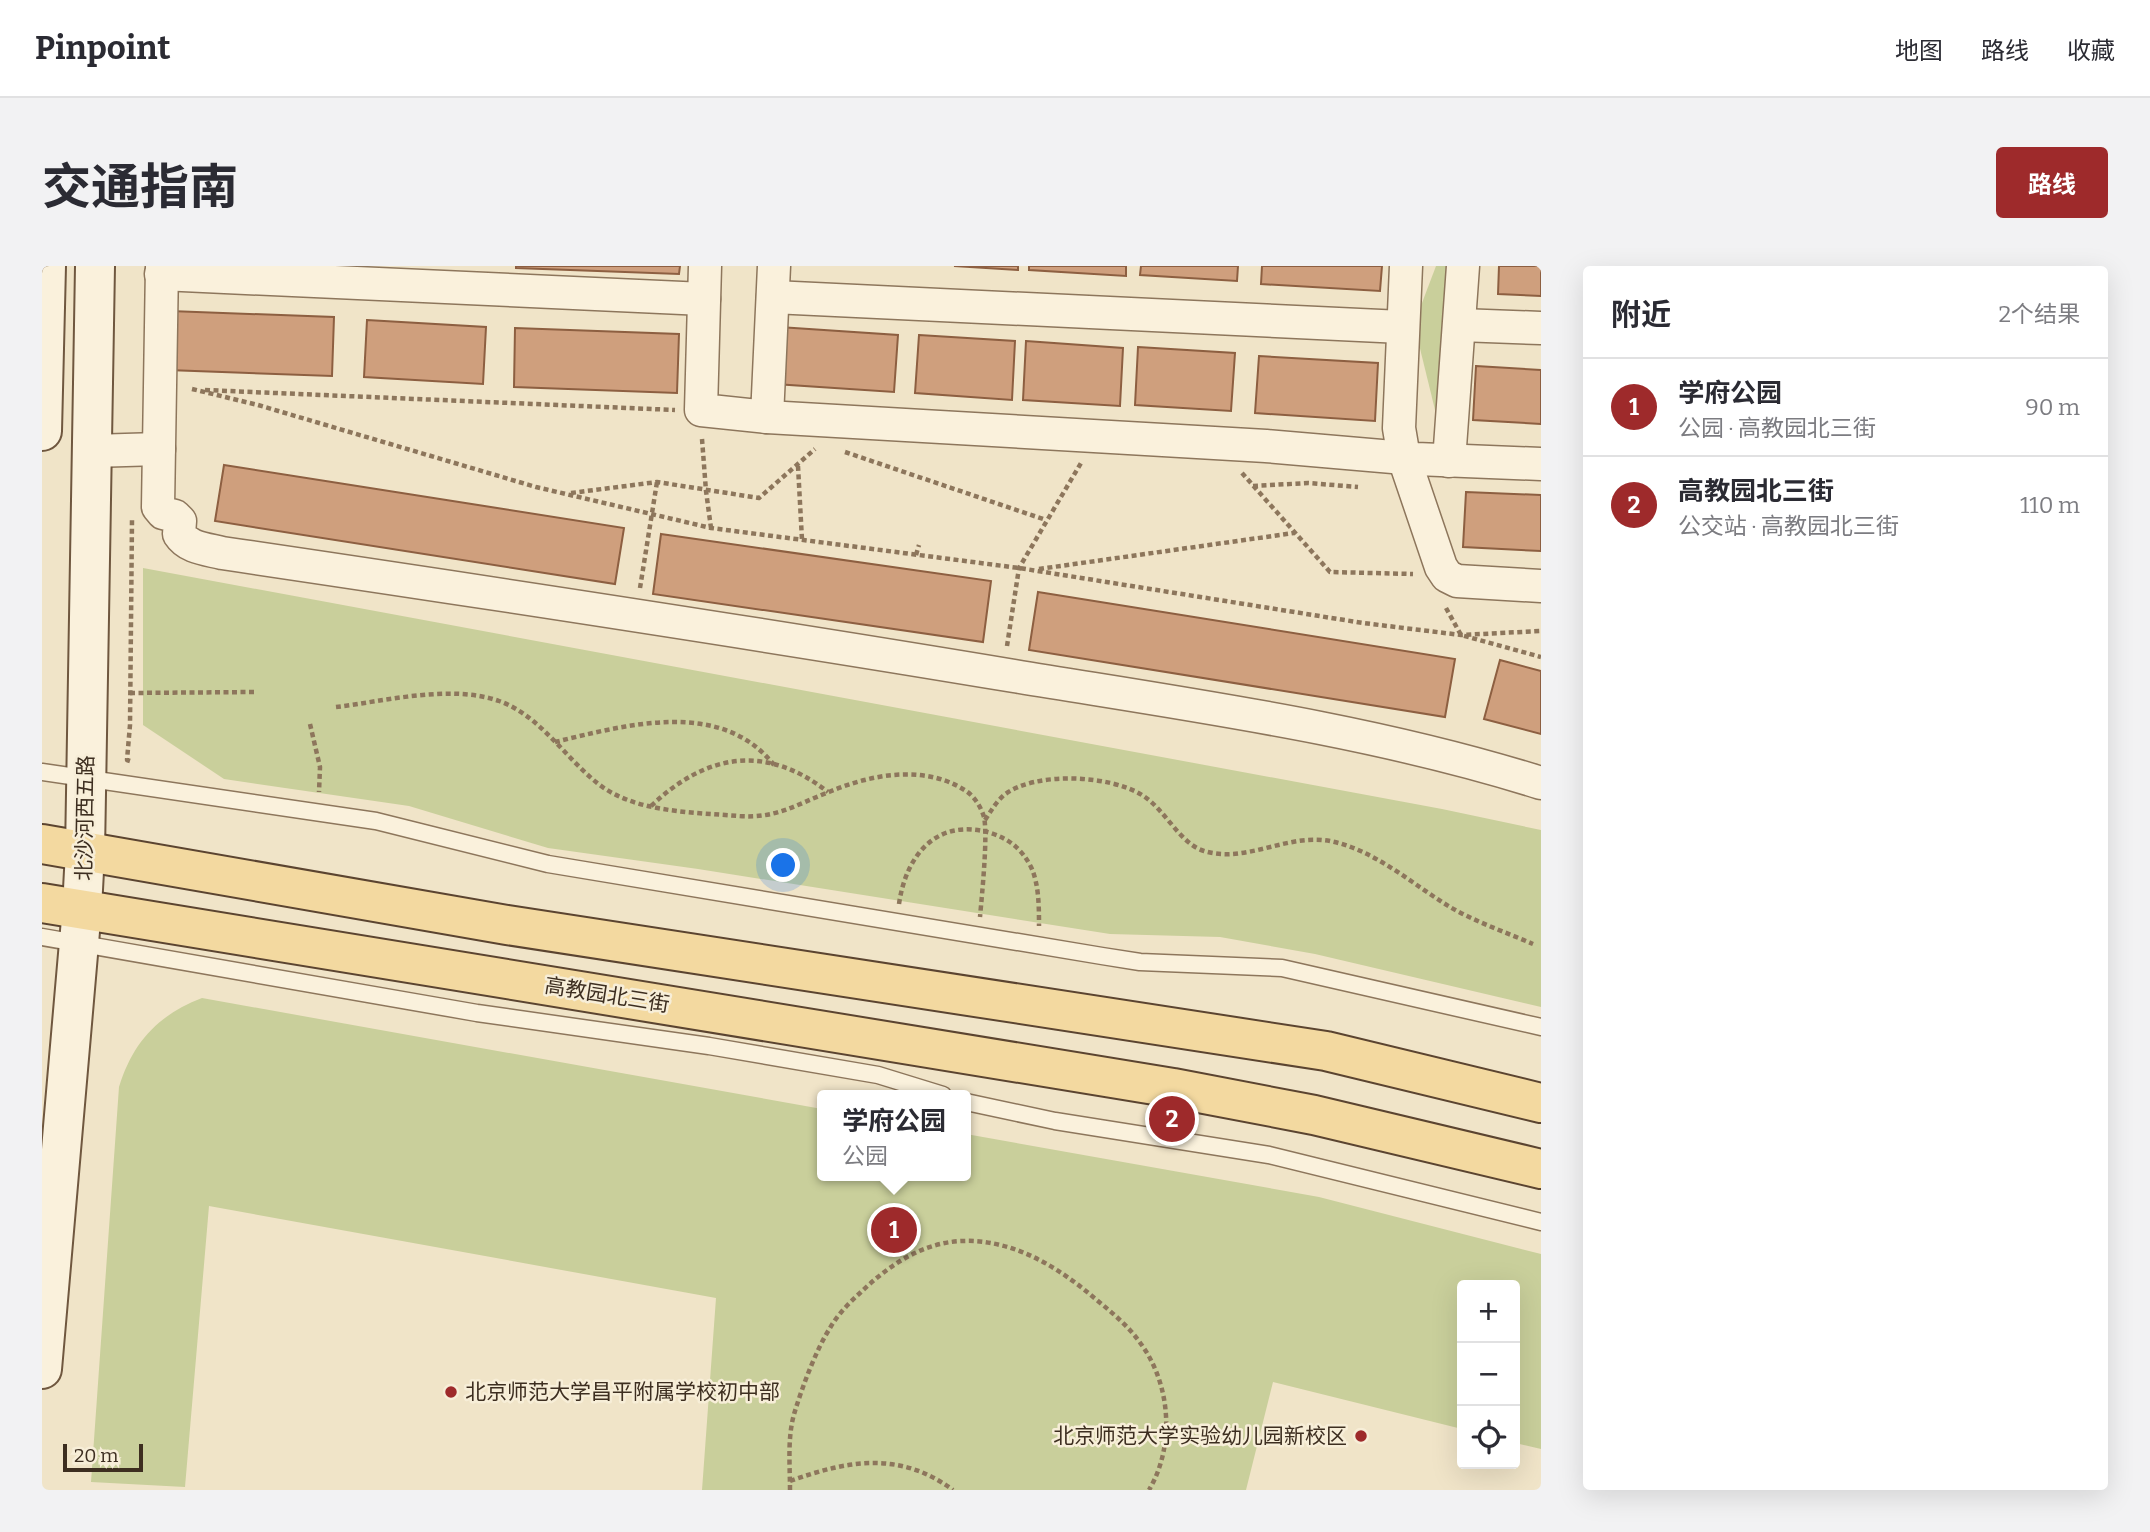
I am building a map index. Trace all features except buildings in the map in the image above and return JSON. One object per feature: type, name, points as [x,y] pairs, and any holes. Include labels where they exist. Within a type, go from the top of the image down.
[{"type":"main road","points":[[42,431],[46,266]]},
{"type":"main road","name":"北沙河西五路","points":[[42,1369],[85,852],[96,266]]},
{"type":"main road","points":[[42,844],[508,925],[1326,1051],[1541,1103]]},
{"type":"main road","name":"高教园北三街","points":[[42,902],[80,925],[1174,1088],[1314,1115],[1541,1169]]},
{"type":"street","points":[[705,266],[701,410],[767,417],[1199,442],[1449,461],[1541,464]]},
{"type":"street","points":[[767,417],[774,266]]},
{"type":"street","points":[[1406,266],[1399,428],[1404,458],[1441,567],[1447,576],[1457,581],[1541,586]]},
{"type":"street","points":[[1449,461],[1463,266]]},
{"type":"street","points":[[704,299],[162,270],[156,492],[158,507],[163,513],[176,516],[180,521],[178,534],[189,544],[222,553],[636,614],[1359,736],[1478,763],[1541,783]]},
{"type":"street","points":[[773,297],[1402,327]]},
{"type":"street","points":[[1460,325],[1541,328]]},
{"type":"street","points":[[92,451],[159,449]]},
{"type":"lane","points":[[42,772],[376,821],[548,864],[1102,956],[1140,962],[1282,968],[1541,1027]]},
{"type":"lane","points":[[42,937],[80,925],[477,1013],[709,1046],[878,1075],[927,1090]]},
{"type":"lane","points":[[971,1103],[1055,1121],[1269,1155],[1541,1222]]},
{"type":"path","points":[[160,388],[507,404],[643,407],[685,411]]},
{"type":"path","points":[[192,389],[258,405],[423,455],[567,494],[711,528],[1019,568],[1363,623],[1461,635],[1541,657]]},
{"type":"path","points":[[702,436],[711,528]]},
{"type":"path","points":[[567,494],[657,482],[759,498],[821,444]]},
{"type":"path","points":[[1002,674],[1019,568],[1087,453]]},
{"type":"path","points":[[856,456],[1046,520]]},
{"type":"path","points":[[798,465],[802,540]]},
{"type":"path","points":[[1236,467],[1330,572],[1415,574]]},
{"type":"path","points":[[636,614],[657,482]]},
{"type":"path","points":[[1253,486],[1300,482],[1358,487]]},
{"type":"path","points":[[1032,570],[1295,533]]},
{"type":"path","points":[[916,555],[919,545]]},
{"type":"path","points":[[131,593],[127,760],[138,764]]},
{"type":"path","points":[[1461,635],[1541,631]]},
{"type":"path","points":[[130,693],[256,692]]},
{"type":"path","points":[[336,707],[434,695],[481,696],[517,709],[597,784],[650,806],[740,816],[769,816],[865,779],[912,774],[931,777],[968,792],[981,808],[985,821],[979,920],[991,922]]},
{"type":"path","points":[[555,742],[638,725],[690,723],[741,735],[756,745],[774,765]]},
{"type":"path","points":[[310,724],[320,767],[318,800]]},
{"type":"path","points":[[650,806],[685,778],[712,766],[740,760],[774,765],[804,776],[828,792]]},
{"type":"path","points":[[985,821],[1004,795],[1019,787],[1059,780],[1102,781],[1143,796],[1197,849],[1221,855],[1291,841],[1331,841],[1384,864],[1466,916],[1533,944]]},
{"type":"path","points":[[898,908],[907,872],[918,852],[926,844],[944,832],[984,831],[1012,843],[1022,852],[1031,868],[1038,897],[1039,930]]},
{"type":"path","points":[[1027,928],[1049,932]]},
{"type":"path","points":[[790,1490],[789,1443],[794,1412],[830,1327],[879,1275],[908,1254],[938,1244],[969,1242],[1000,1245],[1049,1265],[1120,1319],[1142,1345],[1156,1370],[1164,1397],[1167,1422],[1164,1447],[1155,1480],[1149,1490]]},
{"type":"path","points":[[790,1481],[828,1467],[855,1464],[907,1465],[936,1477],[953,1490]]},
{"type":"green space","points":[[1436,266],[1454,266],[1447,416],[1436,414],[1414,324]]},
{"type":"green space","points":[[143,568],[1442,809],[1541,830],[1541,1007],[1315,954],[1220,937],[1110,934],[548,848],[409,806],[224,779],[143,725]]},
{"type":"green space","points":[[202,998],[817,1108],[817,1181],[971,1181],[971,1135],[1319,1197],[1541,1254],[1541,1449],[1520,1444],[1520,1280],[1457,1280],[1457,1428],[1273,1382],[1246,1490],[702,1490],[716,1298],[209,1206],[185,1487],[91,1482],[119,1087],[140,1044],[149,1032],[172,1013]]},
{"type":"place","name":"高教园北三街","points":[[1172,1119]]},
{"type":"place","name":"学府公园","points":[[894,1230]]},
{"type":"place","name":"北京师范大学昌平附属学校初中部","points":[[451,1392]]},
{"type":"place","name":"北京师范大学实验幼儿园新校区","points":[[1361,1436]]}]
